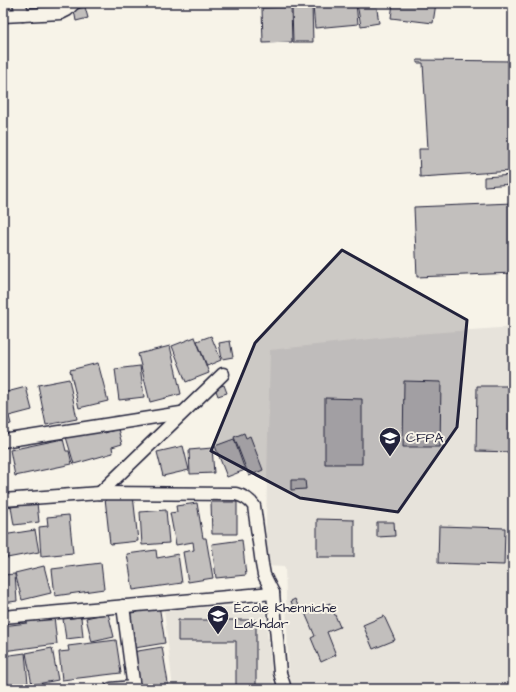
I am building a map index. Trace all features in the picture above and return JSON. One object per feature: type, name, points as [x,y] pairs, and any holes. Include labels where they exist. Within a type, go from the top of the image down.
[{"type":"street","points":[[20,3],[23,15]]},
{"type":"street","points":[[3,16],[61,13],[67,10],[74,3]]},
{"type":"street","points":[[100,493],[181,413],[224,374]]},
{"type":"street","points":[[3,442],[181,413]]},
{"type":"street","points":[[3,500],[100,493],[236,494],[244,496],[254,506],[262,564],[266,581],[273,593],[280,673],[285,689]]},
{"type":"street","points":[[3,617],[273,593]]},
{"type":"street","points":[[111,689],[134,688],[123,606]]},
{"type":"highlighted area","points":[[342,250],[467,320],[457,427],[398,512],[300,498],[211,451],[255,343]]},
{"type":"shaded area","name":"CFPA","points":[[513,327],[513,689],[294,689],[289,684],[285,567],[265,566],[270,350],[416,334]]},
{"type":"shaded area","name":"École Khenniche Lakhdar","points":[[264,606],[274,689],[173,689],[164,609]]},
{"type":"building","points":[[356,3],[358,24],[315,28],[313,6]]},
{"type":"building","points":[[376,3],[379,23],[361,26],[357,4]]},
{"type":"building","points":[[393,3],[436,3],[433,23],[391,18]]},
{"type":"building","points":[[292,6],[312,6],[313,42],[293,42]]},
{"type":"building","points":[[85,7],[88,18],[76,21],[74,10]]},
{"type":"building","points":[[291,7],[292,42],[263,43],[262,8]]},
{"type":"building","points":[[417,60],[513,61],[513,171],[420,177],[419,149],[428,149],[423,63],[417,63]]},
{"type":"building","points":[[513,175],[513,184],[484,186],[484,177]]},
{"type":"building","points":[[513,203],[513,273],[417,277],[414,207]]},
{"type":"building","points":[[211,336],[221,360],[207,366],[197,341]]},
{"type":"building","points":[[195,337],[209,373],[186,382],[172,346]]},
{"type":"building","points":[[230,341],[233,357],[222,359],[219,343]]},
{"type":"building","points":[[170,346],[181,394],[150,402],[138,354]]},
{"type":"building","points":[[98,363],[108,401],[79,408],[70,370]]},
{"type":"building","points":[[140,366],[144,397],[119,400],[115,369]]},
{"type":"building","points":[[69,379],[77,419],[46,425],[38,385]]},
{"type":"building","points":[[404,381],[441,382],[440,447],[403,447]]},
{"type":"building","points":[[224,385],[227,393],[218,396],[215,388]]},
{"type":"building","points":[[477,386],[513,386],[513,452],[476,451]]},
{"type":"building","points":[[26,387],[32,410],[9,416],[11,424],[3,426],[3,393]]},
{"type":"building","points":[[325,398],[362,399],[362,464],[325,464]]},
{"type":"building","points":[[103,427],[105,433],[118,429],[122,444],[112,447],[113,453],[74,464],[66,437]]},
{"type":"building","points":[[244,433],[246,438],[250,436],[263,470],[249,476],[234,437]]},
{"type":"building","points":[[63,439],[66,451],[69,451],[72,464],[15,476],[10,450]]},
{"type":"building","points":[[234,439],[245,470],[227,477],[215,446]]},
{"type":"building","points":[[183,446],[189,470],[163,476],[157,452]]},
{"type":"building","points":[[212,448],[214,473],[190,474],[189,450]]},
{"type":"building","points":[[291,480],[305,480],[306,489],[291,490]]},
{"type":"building","points":[[133,495],[138,541],[110,544],[105,498]]},
{"type":"building","points":[[211,502],[237,502],[237,534],[212,534]]},
{"type":"building","points":[[37,503],[39,522],[14,525],[11,507]]},
{"type":"building","points":[[197,503],[203,538],[206,538],[213,578],[188,582],[183,552],[194,550],[193,542],[176,545],[170,513],[177,512],[176,506]]},
{"type":"building","points":[[166,510],[169,543],[142,545],[140,512]]},
{"type":"building","points":[[69,515],[73,553],[41,556],[39,527],[48,526],[47,517]]},
{"type":"building","points":[[317,519],[354,520],[354,557],[317,557]]},
{"type":"building","points":[[377,522],[394,522],[395,536],[377,537]]},
{"type":"building","points":[[439,526],[505,528],[504,565],[438,563]]},
{"type":"building","points":[[35,530],[39,552],[7,558],[3,535]]},
{"type":"building","points":[[242,540],[246,575],[216,578],[212,544]]},
{"type":"building","points":[[156,550],[157,558],[178,554],[182,583],[133,590],[127,554]]},
{"type":"building","points":[[101,563],[104,589],[55,596],[52,569]]},
{"type":"building","points":[[44,566],[51,593],[22,600],[15,573]]},
{"type":"building","points":[[15,574],[17,601],[3,603],[3,575]]},
{"type":"building","points":[[295,599],[300,610],[295,612],[291,601]]},
{"type":"building","points":[[330,603],[340,627],[327,632],[336,655],[321,662],[311,638],[315,636],[305,613]]},
{"type":"building","points":[[159,605],[165,643],[135,648],[130,613],[138,612],[138,608]]},
{"type":"building","points":[[108,613],[114,637],[92,642],[86,618]]},
{"type":"building","points":[[54,616],[57,644],[3,651],[3,626],[27,623],[27,620]]},
{"type":"building","points":[[384,616],[395,640],[373,649],[363,625]]},
{"type":"building","points":[[81,617],[83,637],[66,639],[63,619]]},
{"type":"building","points":[[178,620],[256,620],[256,689],[236,689],[236,641],[178,641]]},
{"type":"building","points":[[116,640],[121,673],[62,680],[59,652],[69,651],[68,646]]},
{"type":"building","points":[[162,647],[169,689],[138,689],[132,652]]},
{"type":"building","points":[[52,648],[58,680],[32,685],[26,653]]},
{"type":"building","points":[[25,653],[28,683],[7,686],[3,656]]},
{"type":"place","name":"CFPA","points":[[390,458]]},
{"type":"place","name":"École Khenniche Lakhdar","points":[[218,636]]}]
